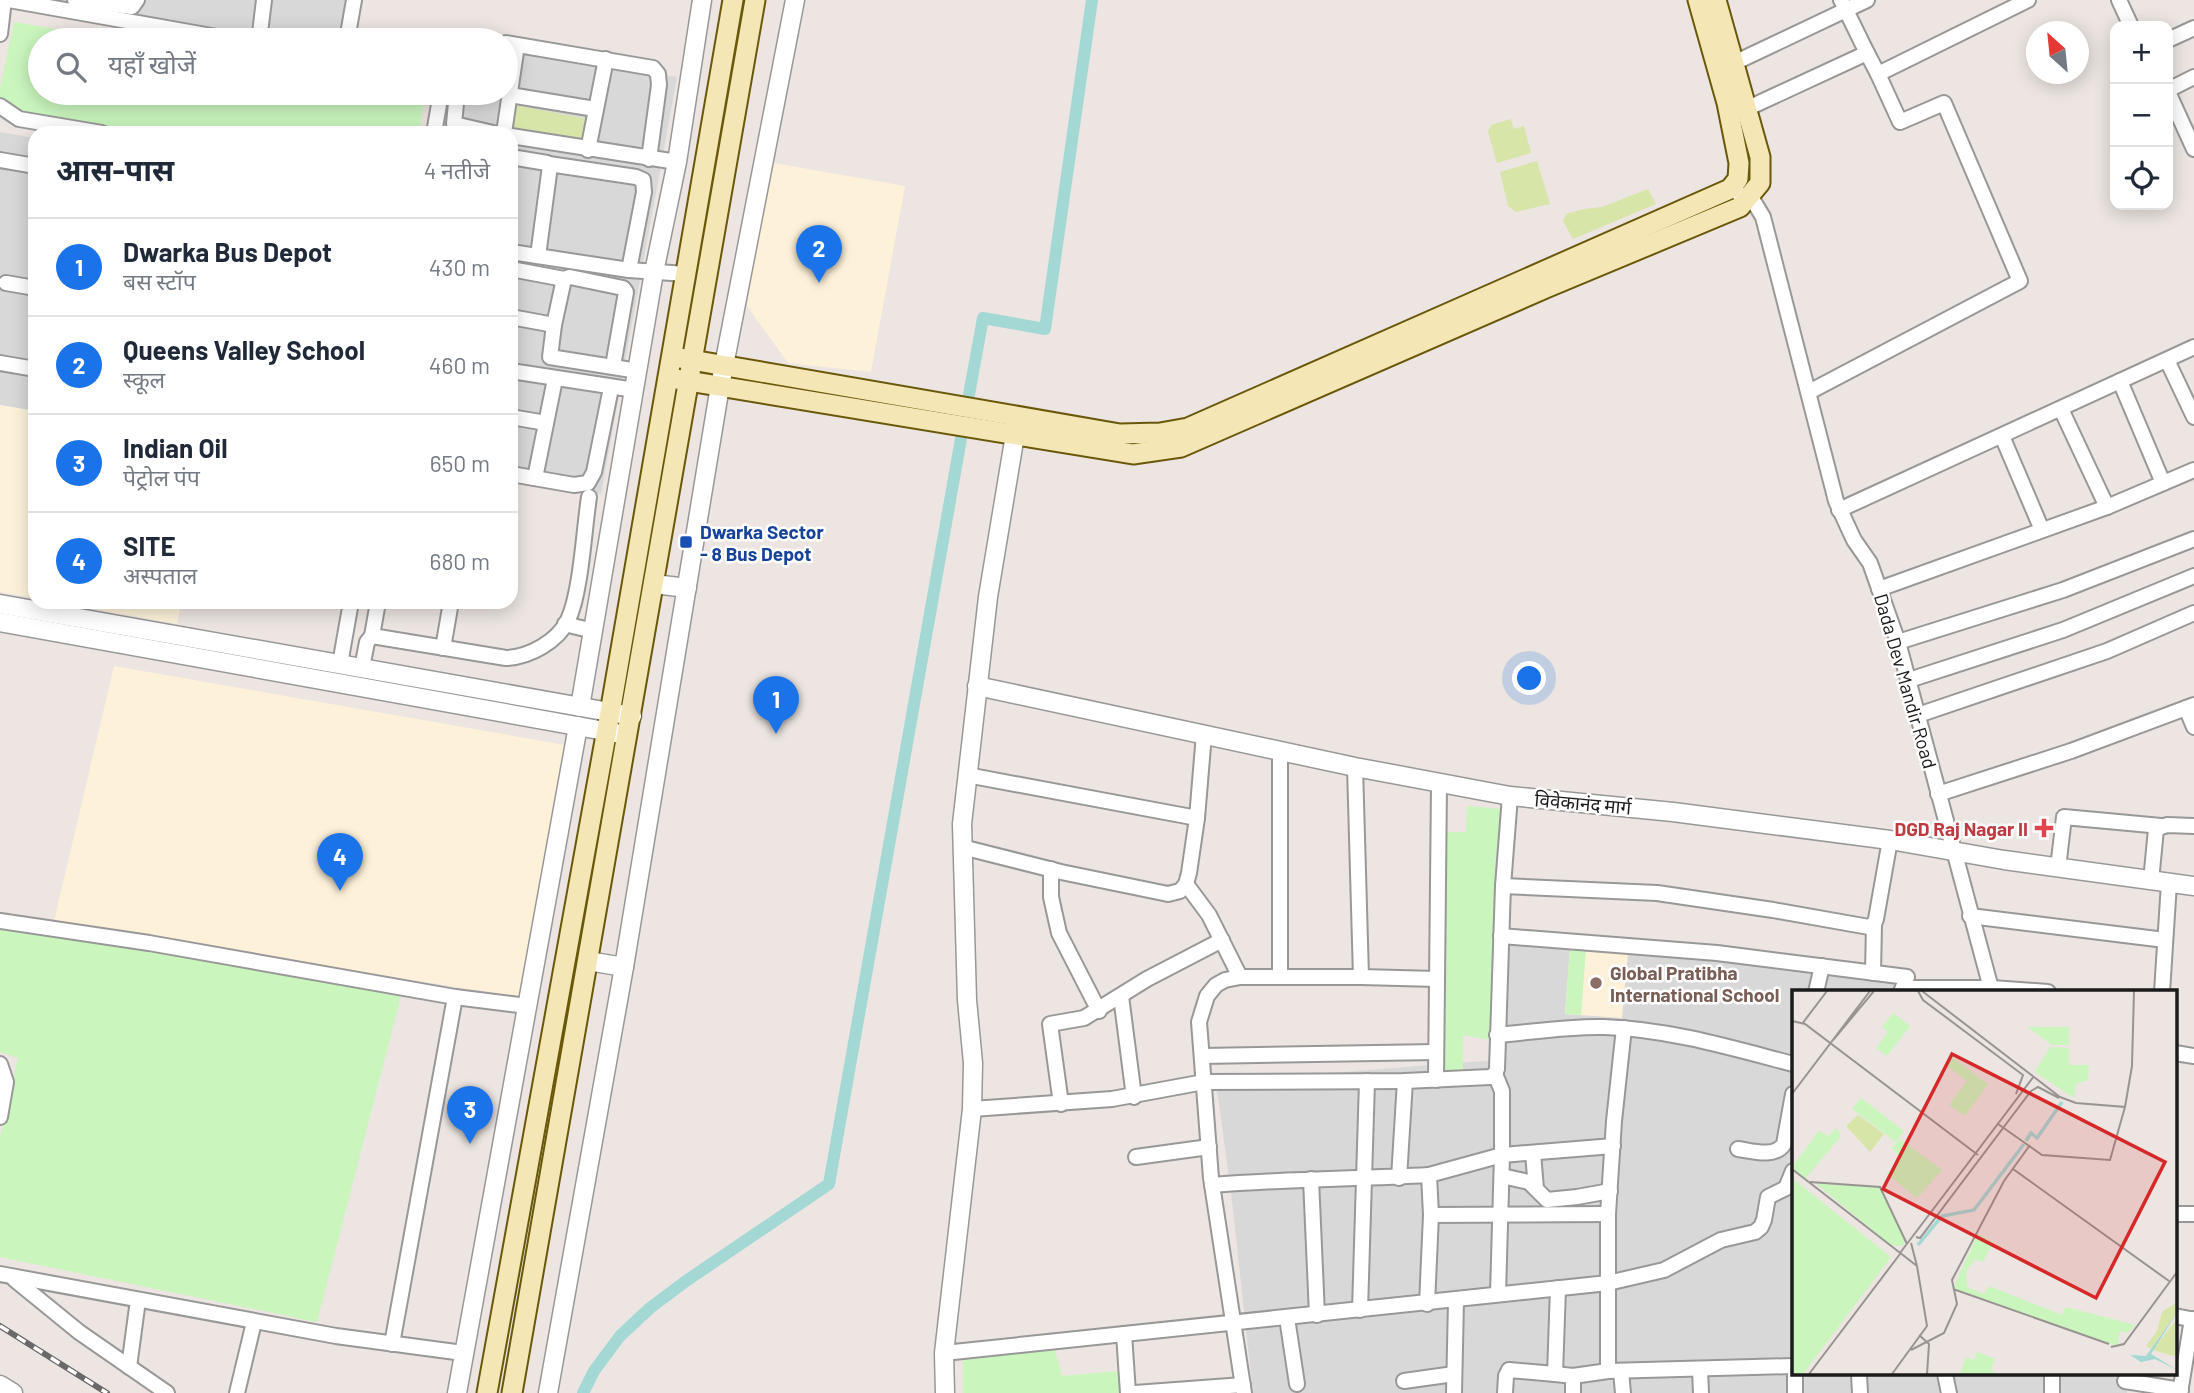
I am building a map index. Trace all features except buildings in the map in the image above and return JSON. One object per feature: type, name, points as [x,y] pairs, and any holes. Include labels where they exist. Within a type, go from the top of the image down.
[{"type":"main road","points":[[487,1393],[608,722],[733,0]]},
{"type":"main road","points":[[512,1393],[755,0]]},
{"type":"main road","points":[[668,377],[1017,425],[1120,434],[1188,428],[1730,189],[1738,179],[1739,163],[1727,103],[1698,0]]},
{"type":"main road","points":[[671,356],[1017,425],[1133,454],[1181,447],[1548,287],[1735,210],[1749,198],[1760,183],[1761,170],[1716,0]]},
{"type":"street","points":[[0,34],[7,0],[132,7],[137,0]]},
{"type":"street","points":[[261,28],[264,0]]},
{"type":"street","points":[[349,28],[354,0]]},
{"type":"street","points":[[457,1393],[579,716],[654,272],[677,162],[702,0]]},
{"type":"street","points":[[548,1393],[624,967],[720,386],[795,0]]},
{"type":"street","points":[[1734,63],[1843,5],[1867,0]]},
{"type":"street","points":[[1878,74],[2028,0]]},
{"type":"street","points":[[2119,0],[2129,21]]},
{"type":"street","points":[[82,5],[182,28]]},
{"type":"street","points":[[1809,392],[2020,281],[1944,103],[1900,122],[1843,5]]},
{"type":"street","points":[[2173,38],[2194,28]]},
{"type":"street","points":[[518,45],[649,66],[658,74],[659,85],[649,159]]},
{"type":"street","points":[[1746,108],[1867,53]]},
{"type":"street","points":[[588,150],[606,59]]},
{"type":"street","points":[[2173,88],[2194,77]]},
{"type":"street","points":[[518,96],[595,109]]},
{"type":"street","points":[[2173,102],[2194,149]]},
{"type":"street","points":[[435,126],[439,105]]},
{"type":"street","points":[[456,105],[454,124],[463,126]]},
{"type":"street","points":[[505,126],[508,105]]},
{"type":"street","points":[[0,106],[19,119],[60,126]]},
{"type":"street","points":[[518,137],[677,162]]},
{"type":"street","points":[[518,158],[643,180],[644,192],[629,270]]},
{"type":"street","points":[[0,160],[28,165]]},
{"type":"street","points":[[538,256],[551,171],[549,164]]},
{"type":"street","points":[[1730,189],[1749,198]]},
{"type":"street","name":"Dada Dev Mandir Road","points":[[1749,198],[1763,217],[1839,510],[1854,540],[1870,563],[1898,642],[1992,990]]},
{"type":"street","points":[[518,253],[629,270],[686,274]]},
{"type":"street","points":[[518,270],[623,288],[626,292],[613,366]]},
{"type":"street","points":[[564,279],[554,325],[550,354],[552,359],[638,371]]},
{"type":"street","points":[[6,282],[28,287]]},
{"type":"street","points":[[518,318],[554,325]]},
{"type":"street","points":[[1839,510],[2194,347]]},
{"type":"street","points":[[2167,360],[2194,417]]},
{"type":"street","points":[[0,363],[28,367]]},
{"type":"street","points":[[518,372],[635,390]]},
{"type":"street","points":[[535,478],[555,379]]},
{"type":"street","points":[[2120,382],[2163,483]]},
{"type":"street","points":[[518,475],[574,485],[583,485],[592,478],[611,388]]},
{"type":"street","points":[[2061,409],[2106,507]]},
{"type":"street","points":[[518,418],[546,423]]},
{"type":"street","points":[[945,1393],[944,1353],[972,1109],[974,1063],[967,1000],[962,824],[988,597],[1017,425]]},
{"type":"street","points":[[2002,436],[2042,530]]},
{"type":"street","points":[[1880,589],[2106,507],[2194,470]]},
{"type":"street","points":[[518,484],[616,502]]},
{"type":"street","points":[[372,636],[506,658],[519,657],[535,650],[555,637],[572,608],[589,497]]},
{"type":"street","points":[[1898,642],[2063,590],[2194,539]]},
{"type":"street","points":[[1909,680],[2063,630],[2194,576]]},
{"type":"street","points":[[654,584],[687,588]]},
{"type":"street","points":[[0,604],[28,609]]},
{"type":"street","points":[[28,609],[362,668],[630,725]]},
{"type":"street","points":[[340,664],[350,609]]},
{"type":"street","points":[[362,668],[377,609]]},
{"type":"street","points":[[443,648],[450,609]]},
{"type":"street","points":[[1918,715],[2107,651],[2194,612]]},
{"type":"street","points":[[0,622],[579,716]]},
{"type":"street","points":[[565,624],[593,631]]},
{"type":"street","name":"विवेकानंद मार्ग","points":[[977,686],[1439,785],[1510,796],[1673,812],[1890,840],[2058,868],[2194,886]]},
{"type":"street","points":[[1938,794],[2071,751],[2190,706],[2194,727]]},
{"type":"street","points":[[962,848],[1168,894],[1180,891],[1186,884],[1197,818],[1203,734]]},
{"type":"street","points":[[1280,751],[1280,977]]},
{"type":"street","points":[[1355,767],[1362,977]]},
{"type":"street","points":[[968,775],[1197,818]]},
{"type":"street","points":[[1436,1080],[1439,785]]},
{"type":"street","points":[[1498,1294],[1502,1215],[1502,1091],[1495,1074],[1503,886],[1510,796]]},
{"type":"street","points":[[2058,868],[2064,817],[2161,826],[2194,826]]},
{"type":"street","points":[[2161,826],[2154,833],[2165,940],[2162,990]]},
{"type":"street","points":[[1873,973],[1874,924],[1890,840]]},
{"type":"street","points":[[1051,869],[1051,897],[1059,933],[1099,1011]]},
{"type":"street","points":[[1186,884],[1209,915],[1240,977]]},
{"type":"street","points":[[1503,886],[1657,893],[1859,926],[1868,927],[1874,924]]},
{"type":"street","points":[[1970,916],[2165,940]]},
{"type":"street","points":[[0,920],[149,943],[455,997],[527,1006]]},
{"type":"street","points":[[1501,936],[1717,953],[1907,977],[1902,990],[1992,990]]},
{"type":"street","points":[[1061,1104],[1051,1024],[1084,1018],[1099,1011],[1147,979],[1222,940]]},
{"type":"street","points":[[588,961],[624,967]]},
{"type":"street","points":[[1816,990],[1822,966]]},
{"type":"street","points":[[1135,1393],[1244,1389],[1212,1185],[1199,1022],[1207,996],[1216,985],[1240,977],[1437,979]]},
{"type":"street","points":[[1121,996],[1133,1097]]},
{"type":"street","points":[[392,1344],[455,997]]},
{"type":"street","points":[[1497,1035],[1624,1028],[1714,1044],[1792,1064]]},
{"type":"street","points":[[1623,1393],[1615,1371],[1608,1283],[1608,1214],[1624,1028]]},
{"type":"street","points":[[1202,1056],[1436,1052]]},
{"type":"street","points":[[2176,1053],[2194,1056]]},
{"type":"street","points":[[0,1064],[6,1082],[0,1117]]},
{"type":"street","points":[[972,1109],[1133,1097],[1204,1082],[1482,1079],[1495,1074]]},
{"type":"street","points":[[1360,1310],[1367,1081]]},
{"type":"street","points":[[1399,1178],[1405,1081]]},
{"type":"street","points":[[1738,1149],[1772,1152],[1782,1149],[1792,1099]]},
{"type":"street","points":[[1212,1185],[1311,1179],[1399,1178],[1429,1175],[1502,1155],[1612,1146]]},
{"type":"street","points":[[1136,1157],[1209,1147]]},
{"type":"street","points":[[1533,1153],[1536,1189]]},
{"type":"street","points":[[497,1173],[526,1176]]},
{"type":"street","points":[[944,1353],[1608,1283],[1664,1270],[1721,1240],[1755,1232],[1764,1220],[1768,1197],[1786,1188],[1792,1173]]},
{"type":"street","points":[[1427,1304],[1431,1215],[1429,1175]]},
{"type":"street","points":[[1502,1176],[1529,1182],[1547,1199],[1609,1191]]},
{"type":"street","points":[[1311,1179],[1317,1315]]},
{"type":"street","points":[[1431,1215],[1608,1214]]},
{"type":"street","points":[[2176,1214],[2194,1214]]},
{"type":"street","points":[[6,1276],[254,1322],[464,1353]]},
{"type":"street","points":[[6,1276],[79,1332],[167,1393]]},
{"type":"street","points":[[1555,1374],[1558,1287]]},
{"type":"street","points":[[129,1367],[138,1300]]},
{"type":"street","points":[[1454,1393],[1456,1301]]},
{"type":"street","points":[[1287,1318],[1297,1384]]},
{"type":"street","points":[[2124,1383],[2181,1392],[2193,1320]]},
{"type":"street","points":[[237,1393],[254,1322]]},
{"type":"street","points":[[1124,1334],[1128,1393]]},
{"type":"street","points":[[1505,1393],[1509,1370],[1573,1376],[1615,1371],[1792,1366]]},
{"type":"street","points":[[1700,1370],[1701,1393]]},
{"type":"street","points":[[1404,1381],[1454,1374]]},
{"type":"street","points":[[1573,1376],[1573,1393]]},
{"type":"street","points":[[0,1385],[13,1393]]},
{"type":"shaded area","points":[[22,0],[362,0],[357,28],[177,28]]},
{"type":"shaded area","points":[[518,49],[677,77],[601,494],[518,479],[518,126],[449,126],[453,105],[518,105]]},
{"type":"shaded area","points":[[0,132],[28,137],[28,410],[0,405]]},
{"type":"shaded area","points":[[768,162],[905,186],[871,372],[788,363],[747,306]]},
{"type":"shaded area","points":[[0,405],[28,410],[28,597],[0,592]]},
{"type":"shaded area","points":[[93,609],[180,609],[177,624]]},
{"type":"shaded area","points":[[114,666],[565,745],[524,998],[54,921]]},
{"type":"shaded area","points":[[1503,938],[1719,962],[2010,989],[1792,990],[1792,1376],[2130,1376],[2127,1393],[1253,1393],[1216,1082],[1496,1060]]},
{"type":"shaded area","name":"Global Pratibha International School","points":[[1570,949],[1628,953],[1622,1018],[1565,1014]]},
{"type":"green space","points":[[14,22],[49,28],[28,28],[28,105],[423,105],[420,126],[75,126],[0,112],[0,88]]},
{"type":"green space","points":[[515,105],[588,119],[583,144],[518,132],[518,126],[512,126]]},
{"type":"green space","points":[[1511,119],[1514,129],[1524,126],[1531,153],[1497,163],[1488,132],[1491,125]]},
{"type":"green space","points":[[1537,161],[1550,204],[1516,212],[1508,206],[1500,172]]},
{"type":"green space","points":[[1648,189],[1656,204],[1573,239],[1563,221],[1566,214],[1602,207]]},
{"type":"green space","points":[[1467,806],[1502,809],[1491,1040],[1463,1035],[1463,1073],[1444,1074],[1443,832],[1466,832]]},
{"type":"green space","points":[[0,921],[403,988],[317,1322],[0,1257],[0,1137],[18,1058],[0,1052]]},
{"type":"green space","points":[[1570,949],[1586,950],[1581,1015],[1565,1014]]},
{"type":"green space","points":[[1054,1346],[1062,1376],[1120,1371],[1120,1393],[963,1393],[963,1360]]},
{"type":"waterway","points":[[968,400],[983,318],[1045,329],[1092,0]]},
{"type":"waterway","points":[[583,1393],[594,1371],[620,1336],[650,1308],[829,1184],[962,433]]},
{"type":"railway","points":[[0,1326],[107,1393]]},
{"type":"place","name":"Queens Valley School","points":[[819,283]]},
{"type":"place","name":"Dwarka Sector - 8 Bus Depot","points":[[686,542]]},
{"type":"place","name":"Dwarka Bus Depot","points":[[776,734]]},
{"type":"place","name":"DGD Raj Nagar II","points":[[2044,828]]},
{"type":"place","name":"SITE","points":[[340,891]]},
{"type":"place","name":"Global Pratibha International School","points":[[1596,983]]},
{"type":"place","name":"Indian Oil","points":[[470,1144]]}]
